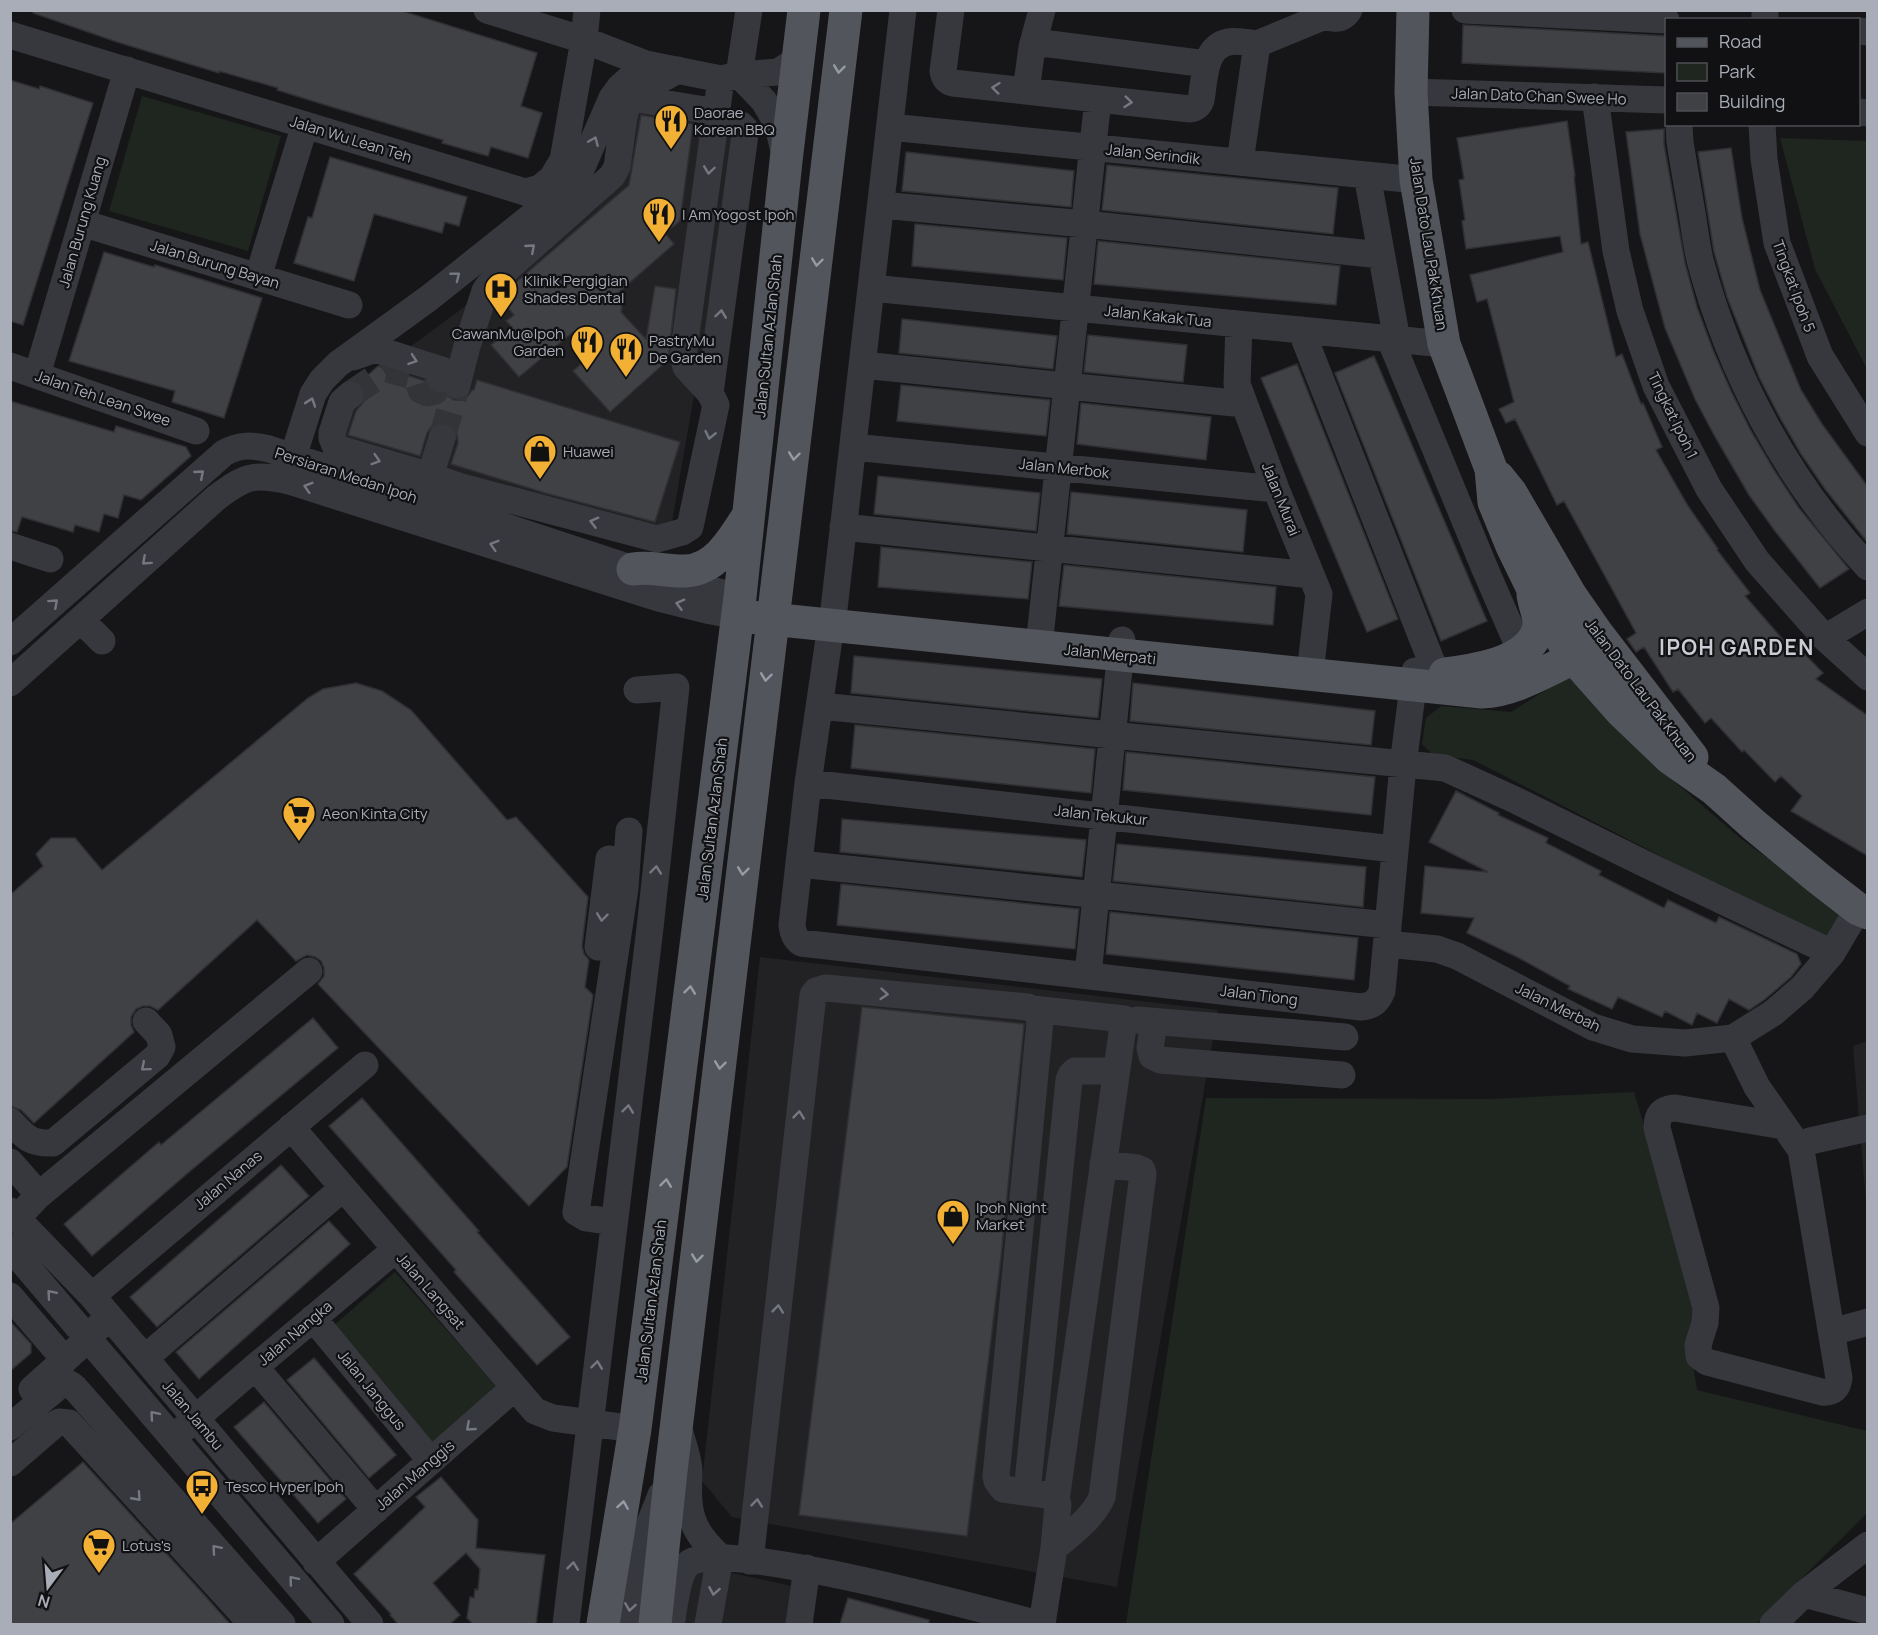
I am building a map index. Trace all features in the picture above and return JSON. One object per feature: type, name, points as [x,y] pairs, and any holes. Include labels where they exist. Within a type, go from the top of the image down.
[{"type":"main road","name":"Jalan Sultan Azlan Shah","points":[[603,1624],[635,1429],[739,606],[804,10]]},
{"type":"main road","points":[[655,1624],[671,1471],[846,10]]},
{"type":"main road","name":"Jalan Dato Lau Pak Khuan","points":[[1413,10],[1411,92],[1416,180],[1444,344],[1491,469],[1494,502],[1512,546],[1532,585],[1573,649],[1622,711],[1670,758],[1714,789],[1754,825],[1863,911]]},
{"type":"main road","name":"Jalan Dato Lau Pak Khuan","points":[[1491,469],[1511,493],[1571,596],[1603,642],[1682,742],[1714,789]]},
{"type":"main road","points":[[633,569],[645,567],[687,571],[705,565],[723,552],[750,512]]},
{"type":"main road","points":[[1525,515],[1530,544],[1538,568],[1563,611],[1578,630],[1573,649]]},
{"type":"main road","points":[[1428,676],[1479,669],[1521,652],[1537,633],[1539,623],[1532,585]]},
{"type":"main road","name":"Jalan Merpati","points":[[739,606],[1311,667],[1428,676],[1491,677],[1573,649]]},
{"type":"main road","points":[[1573,649],[1584,645],[1618,687],[1649,719],[1682,742]]},
{"type":"main road","name":"Jalan Merpati","points":[[1428,676],[1482,692],[1495,692],[1509,688],[1573,649]]},
{"type":"street","points":[[488,10],[584,40],[646,64],[678,70],[730,77],[778,72],[798,58]]},
{"type":"street","name":"Jalan Wu Lean Teh","points":[[10,35],[525,192],[540,188],[552,178],[563,160],[587,10]]},
{"type":"street","points":[[350,395],[342,402],[332,433],[336,448],[458,486],[654,538],[687,530],[692,522],[716,405],[710,393],[682,360],[716,115],[730,77],[749,10]]},
{"type":"street","points":[[799,864],[808,783],[833,617],[903,10]]},
{"type":"street","points":[[951,10],[943,71],[947,81],[1190,109],[1195,108],[1202,100],[1207,64],[1211,53],[1217,47],[1229,42],[1257,44],[1331,12]]},
{"type":"street","points":[[1026,91],[1042,10]]},
{"type":"street","points":[[1465,10],[1665,20]]},
{"type":"street","points":[[1034,42],[1207,64]]},
{"type":"street","points":[[1240,162],[1257,44]]},
{"type":"street","points":[[293,457],[313,394],[322,380],[338,364],[429,298],[552,200],[582,167],[615,93],[646,64]]},
{"type":"street","name":"Jalan Burung Kuang","points":[[37,375],[127,70]]},
{"type":"street","points":[[338,364],[370,351],[379,350],[450,377],[467,346],[489,285],[615,172],[627,105],[632,98],[652,84],[678,70]]},
{"type":"street","points":[[730,77],[764,101],[778,125],[786,161]]},
{"type":"street","name":"Jalan Dato Chan Swee Ho","points":[[1411,92],[1665,100]]},
{"type":"street","name":"Tingkat Ipoh 1","points":[[1595,97],[1616,251],[1630,311],[1656,386],[1709,489],[1757,561],[1825,638],[1868,677]]},
{"type":"street","points":[[632,98],[716,115]]},
{"type":"street","points":[[1040,639],[1098,99]]},
{"type":"street","points":[[258,277],[305,125]]},
{"type":"street","points":[[1679,126],[1700,258],[1713,304],[1736,366],[1764,422],[1795,474],[1844,542],[1868,567]]},
{"type":"street","name":"Tingkat Ipoh 5","points":[[1762,126],[1764,159],[1777,243],[1820,356],[1866,427]]},
{"type":"street","name":"Jalan Serindik","points":[[890,128],[1416,180]]},
{"type":"street","points":[[1367,175],[1394,339],[1485,569],[1521,652]]},
{"type":"street","points":[[881,205],[1381,255]]},
{"type":"street","name":"Jalan Burung Bayan","points":[[82,223],[349,305]]},
{"type":"street","name":"Jalan Kakak Tua","points":[[871,288],[1444,344]]},
{"type":"street","name":"Jalan Murai","points":[[1239,324],[1236,378],[1276,489],[1319,594],[1311,667]]},
{"type":"street","points":[[1301,330],[1428,676]]},
{"type":"street","points":[[862,365],[1244,404]]},
{"type":"street","name":"Jalan Teh Lean Swee","points":[[10,366],[196,431]]},
{"type":"street","points":[[429,476],[442,438]]},
{"type":"street","name":"Persiaran Medan Ipoh","points":[[10,642],[224,453],[233,448],[254,446],[664,579],[739,606]]},
{"type":"street","name":"Jalan Merbok","points":[[853,447],[1276,489]]},
{"type":"street","name":"Persiaran Medan Ipoh","points":[[10,683],[216,498],[238,481],[254,476],[268,476],[289,481],[706,610],[739,606]]},
{"type":"street","points":[[102,641],[81,620],[86,604],[92,591],[164,504]]},
{"type":"street","points":[[843,527],[1311,575]]},
{"type":"street","points":[[10,546],[50,559]]},
{"type":"street","points":[[1825,638],[1868,612]]},
{"type":"street","points":[[1088,975],[1121,647]]},
{"type":"street","name":"Jalan Tiong","points":[[799,864],[792,932],[801,944],[1369,1007],[1380,998],[1382,991],[1402,765],[1428,676]]},
{"type":"street","points":[[566,1624],[650,928],[676,687],[637,690]]},
{"type":"street","points":[[820,706],[1448,770],[1832,953]]},
{"type":"street","name":"Jalan Tekukur","points":[[808,783],[1395,849]]},
{"type":"street","points":[[614,1222],[586,1218],[576,1212],[625,888],[629,831]]},
{"type":"street","points":[[592,994],[609,859]]},
{"type":"street","name":"Jalan Merbah","points":[[799,864],[1096,895],[1388,935],[1457,956],[1593,1027],[1632,1039],[1685,1043],[1733,1038],[1773,1013],[1802,988],[1863,911]]},
{"type":"street","points":[[14,1214],[309,970]]},
{"type":"street","points":[[750,1561],[813,995],[816,991],[826,988],[1154,1023],[1346,1037]]},
{"type":"street","points":[[1033,1009],[1037,1012],[1040,1022],[996,1476],[1003,1489],[1047,1495],[1056,1500]]},
{"type":"street","points":[[671,1624],[682,1572],[689,1563],[699,1558],[720,1557],[807,1568],[1041,1624],[1054,1548],[1059,1510],[1056,1500],[1124,1018]]},
{"type":"street","points":[[10,1121],[26,1139],[39,1144],[53,1143],[157,1056],[162,1047],[159,1035],[146,1021]]},
{"type":"street","points":[[1154,1023],[1150,1048],[1152,1056],[1160,1060],[1342,1075]]},
{"type":"street","points":[[1733,1038],[1756,1087],[1791,1137],[1803,1157],[1839,1378],[1834,1390],[1822,1392],[1702,1360],[1697,1351],[1705,1323],[1706,1308],[1657,1128],[1660,1112],[1667,1108],[1675,1108],[1791,1137],[1810,1141],[1868,1128]]},
{"type":"street","name":"Jalan Nanas","points":[[92,1296],[365,1065]]},
{"type":"street","points":[[1027,1492],[1069,1080],[1075,1071],[1116,1071]]},
{"type":"street","name":"Jalan Langsat","points":[[291,1127],[530,1407],[542,1415],[635,1429]]},
{"type":"street","points":[[10,1162],[39,1195]]},
{"type":"street","points":[[1054,1548],[1090,1517],[1101,1497],[1142,1185],[1142,1170],[1103,1164]]},
{"type":"street","points":[[145,1358],[343,1188]]},
{"type":"street","name":"Jalan Jambu","points":[[14,1214],[92,1296],[370,1624]]},
{"type":"street","name":"Jalan Jambu","points":[[10,1247],[173,1438],[320,1621]]},
{"type":"street","name":"Jalan Nangka","points":[[173,1438],[396,1249]]},
{"type":"street","points":[[10,1296],[65,1360]]},
{"type":"street","points":[[10,1408],[89,1338],[101,1324],[92,1296]]},
{"type":"street","name":"Jalan Janggus","points":[[313,1318],[431,1461]]},
{"type":"street","points":[[1832,1332],[1868,1322]]},
{"type":"street","points":[[255,1367],[376,1510]]},
{"type":"street","points":[[10,1427],[59,1386],[70,1384],[107,1445],[252,1624]]},
{"type":"street","name":"Jalan Manggis","points":[[316,1562],[514,1388]]},
{"type":"street","points":[[10,1463],[59,1422],[69,1423],[107,1445],[282,1624]]},
{"type":"street","points":[[677,1423],[689,1468],[688,1501],[695,1529],[703,1541],[720,1557]]},
{"type":"street","points":[[627,1624],[635,1573],[650,1523],[671,1471]]},
{"type":"street","points":[[1773,1624],[1804,1594],[1868,1545]]},
{"type":"street","points":[[708,1624],[720,1557]]},
{"type":"street","points":[[799,1624],[807,1568]]},
{"type":"street","points":[[1804,1594],[1868,1611]]},
{"type":"shaded area","points":[[634,106],[741,127],[670,533],[337,448],[359,383],[597,208],[631,160]]},
{"type":"shaded area","name":"Ipoh Night Market","points":[[760,957],[1218,1010],[1117,1587],[732,1517],[702,1481]]},
{"type":"shaded area","points":[[1867,1041],[1867,1215],[1853,1046]]},
{"type":"shaded area","points":[[709,1568],[814,1591],[809,1624],[683,1624],[689,1577]]},
{"type":"green space","points":[[142,96],[281,136],[248,251],[109,211]]},
{"type":"green space","points":[[1780,138],[1867,141],[1867,369],[1815,269]]},
{"type":"green space","points":[[1573,673],[1667,775],[1740,838],[1844,914],[1829,942],[1473,760],[1433,755],[1422,744],[1426,718],[1441,706],[1511,712]]},
{"type":"green space","points":[[1634,1092],[1701,1316],[1691,1351],[1697,1390],[1867,1431],[1867,1513],[1756,1624],[1126,1624],[1206,1098],[1489,1099]]},
{"type":"green space","points":[[395,1272],[498,1388],[434,1444],[332,1327]]},
{"type":"building","points":[[33,10],[399,10],[537,53],[521,106],[542,113],[528,158],[491,147],[488,156],[442,143],[443,140],[277,90],[278,88],[117,42],[33,13]]},
{"type":"building","points":[[1463,25],[1665,36],[1665,73],[1462,63]]},
{"type":"building","points":[[10,80],[39,89],[40,86],[93,103],[23,325],[10,321]]},
{"type":"building","points":[[641,115],[693,124],[680,221],[665,233],[674,244],[618,293],[621,312],[646,339],[655,286],[676,289],[668,360],[610,412],[573,371],[603,345],[573,332],[519,377],[491,345],[512,327],[506,321],[514,315],[500,298],[501,295],[629,185]]},
{"type":"building","points":[[1567,121],[1581,244],[1588,242],[1616,357],[1622,354],[1641,404],[1643,403],[1662,447],[1656,450],[1688,506],[1717,550],[1750,593],[1745,596],[1785,642],[1789,638],[1823,673],[1816,679],[1868,716],[1868,856],[1791,811],[1802,796],[1781,776],[1775,782],[1744,750],[1742,752],[1711,718],[1705,723],[1678,689],[1673,692],[1644,647],[1636,652],[1627,639],[1636,633],[1564,501],[1557,505],[1515,419],[1506,423],[1499,409],[1514,402],[1487,299],[1477,302],[1470,275],[1563,252],[1560,236],[1466,249],[1462,221],[1465,220],[1459,180],[1464,179],[1457,138]]},
{"type":"building","points":[[1664,129],[1664,144],[1685,263],[1697,307],[1713,350],[1751,431],[1774,470],[1799,508],[1849,569],[1820,588],[1749,495],[1695,399],[1665,328],[1640,234],[1626,132]]},
{"type":"building","points":[[1731,148],[1742,218],[1760,290],[1801,390],[1822,424],[1868,487],[1868,543],[1825,489],[1779,416],[1759,377],[1727,297],[1714,252],[1698,152]]},
{"type":"building","points":[[906,152],[1074,171],[1071,207],[902,191]]},
{"type":"building","points":[[330,157],[467,197],[459,226],[445,222],[442,233],[374,214],[354,281],[294,263],[308,217],[312,218]]},
{"type":"building","points":[[1107,165],[1338,188],[1333,234],[1102,210]]},
{"type":"building","points":[[915,224],[1067,238],[1063,280],[912,266]]},
{"type":"building","points":[[1098,241],[1340,266],[1336,305],[1094,284]]},
{"type":"building","points":[[104,252],[262,298],[224,418],[172,402],[175,391],[69,361]]},
{"type":"building","points":[[902,319],[1057,336],[1053,369],[899,353]]},
{"type":"building","points":[[1088,335],[1187,345],[1183,382],[1084,372]]},
{"type":"building","points":[[1374,356],[1487,621],[1441,641],[1335,373]]},
{"type":"building","points":[[1297,364],[1398,619],[1367,632],[1261,378]]},
{"type":"building","points":[[378,366],[425,381],[430,391],[445,394],[454,400],[462,400],[468,396],[474,390],[477,380],[680,442],[655,522],[545,493],[451,464],[458,443],[454,428],[446,423],[438,423],[431,427],[420,456],[348,435],[356,411],[365,400],[365,391],[359,383]]},
{"type":"building","points":[[901,385],[1050,400],[1046,436],[897,421]]},
{"type":"building","points":[[10,401],[114,432],[116,426],[186,447],[191,456],[141,500],[124,495],[118,518],[104,514],[99,532],[75,525],[73,532],[22,517],[17,532],[10,531]]},
{"type":"building","points":[[1081,403],[1211,417],[1206,460],[1077,444]]},
{"type":"building","points":[[878,476],[1040,493],[1036,531],[874,514]]},
{"type":"building","points":[[1071,492],[1247,510],[1243,552],[1067,534]]},
{"type":"building","points":[[881,547],[1032,562],[1028,599],[878,587]]},
{"type":"building","points":[[1064,565],[1276,587],[1273,625],[1059,606]]},
{"type":"building","points":[[854,656],[1102,679],[1098,718],[851,693]]},
{"type":"building","points":[[356,683],[382,691],[411,710],[507,820],[516,817],[588,897],[582,946],[589,960],[585,987],[593,995],[567,1167],[529,1206],[318,984],[324,976],[321,961],[307,955],[296,961],[257,920],[158,1010],[150,1006],[136,1009],[131,1017],[134,1032],[34,1123],[21,1110],[10,1106],[10,895],[43,866],[36,854],[51,838],[75,838],[102,870],[308,698],[323,689]]},
{"type":"building","points":[[1133,683],[1375,711],[1371,745],[1130,721]]},
{"type":"building","points":[[855,725],[1095,749],[1091,793],[851,768]]},
{"type":"building","points":[[1126,752],[1375,777],[1371,815],[1123,790]]},
{"type":"building","points":[[1456,791],[1499,813],[1498,815],[1548,838],[1546,843],[1601,871],[1599,875],[1664,908],[1668,900],[1716,923],[1719,917],[1797,954],[1801,964],[1791,977],[1749,1010],[1729,999],[1717,1023],[1697,1013],[1692,1025],[1665,1011],[1662,1017],[1618,997],[1612,1009],[1568,989],[1570,986],[1467,933],[1474,918],[1421,913],[1425,866],[1488,872],[1429,842]]},
{"type":"building","points":[[842,819],[1086,840],[1082,877],[840,852]]},
{"type":"building","points":[[1117,844],[1366,867],[1363,907],[1113,881]]},
{"type":"building","points":[[841,884],[1079,909],[1075,949],[837,925]]},
{"type":"building","points":[[1110,912],[1358,938],[1354,980],[1106,954]]},
{"type":"building","points":[[862,1007],[1024,1024],[1001,1257],[967,1536],[799,1515]]},
{"type":"building","points":[[313,1018],[338,1048],[92,1256],[64,1224],[159,1142],[161,1145]]},
{"type":"building","points":[[362,1098],[570,1337],[537,1365],[329,1126]]},
{"type":"building","points":[[281,1165],[309,1196],[157,1327],[130,1297]]},
{"type":"building","points":[[329,1221],[350,1244],[199,1379],[176,1352]]},
{"type":"building","points":[[10,1321],[31,1344],[31,1353],[10,1371]]},
{"type":"building","points":[[314,1358],[396,1455],[369,1478],[287,1380]]},
{"type":"building","points":[[264,1402],[346,1499],[318,1523],[234,1427]]},
{"type":"building","name":"Lotus's","points":[[83,1462],[230,1624],[10,1624],[10,1524]]},
{"type":"building","points":[[441,1477],[478,1520],[476,1548],[545,1555],[536,1624],[473,1624],[467,1618],[470,1597],[474,1598],[475,1589],[478,1590],[480,1569],[466,1553],[433,1583],[460,1615],[450,1624],[398,1624],[354,1574],[425,1507],[416,1497]]},
{"type":"building","points":[[848,1598],[929,1620],[929,1624],[840,1624]]},
{"type":"tunnel","points":[[350,395],[388,369],[413,376],[418,381],[421,390],[427,393],[435,391],[440,379]]},
{"type":"tunnel","points":[[442,438],[457,385]]},
{"type":"place","name":"Daorae Korean BBQ","points":[[671,150]]},
{"type":"place","name":"I Am Yogost Ipoh","points":[[659,243]]},
{"type":"place","name":"Klinik Pergigian Shades Dental","points":[[501,318]]},
{"type":"place","name":"CawanMu@Ipoh Garden","points":[[587,371]]},
{"type":"place","name":"PastryMu De Garden","points":[[626,378]]},
{"type":"place","name":"Huawei","points":[[540,480]]},
{"type":"place","name":"Aeon Kinta City","points":[[299,842]]},
{"type":"place","name":"Ipoh Night Market","points":[[953,1245]]},
{"type":"place","name":"Tesco Hyper Ipoh","points":[[202,1515]]},
{"type":"place","name":"Lotus's","points":[[99,1574]]},
{"type":"district","name":"IPOH GARDEN","points":[[1737,647]]}]
